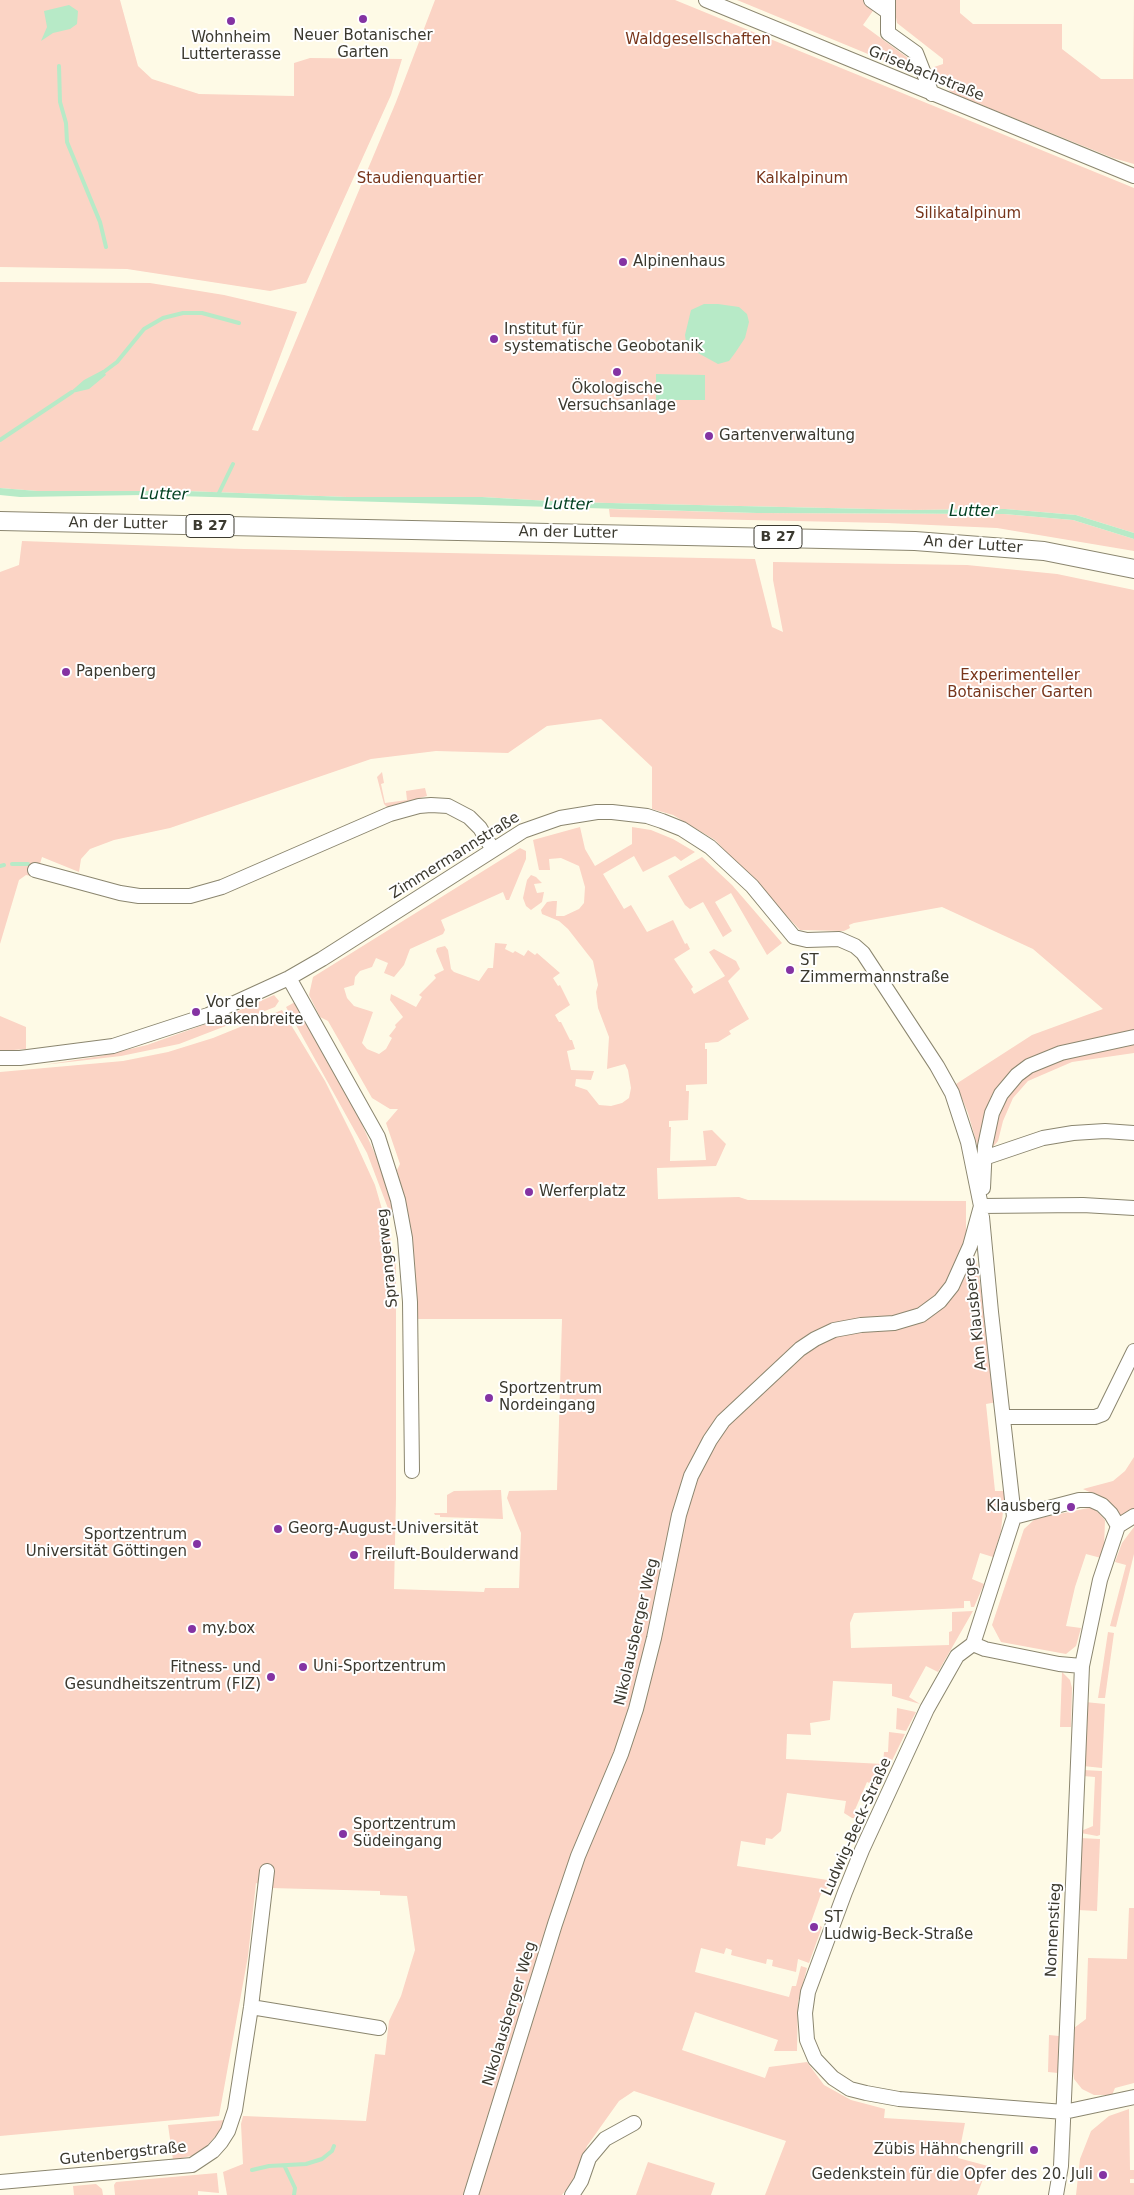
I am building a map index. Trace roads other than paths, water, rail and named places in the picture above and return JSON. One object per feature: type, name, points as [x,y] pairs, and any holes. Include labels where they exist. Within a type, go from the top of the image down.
[{"type":"main road","name":"An der Lutter","points":[[0,521],[915,541],[1044,551],[1134,569]]},
{"type":"street","name":"Grisebachstraße","points":[[706,0],[1134,176]]},
{"type":"street","points":[[872,0],[888,6],[888,32],[916,53],[932,94]]},
{"type":"street","points":[[35,870],[120,893],[139,896],[190,896],[222,887],[390,814],[425,805],[448,806],[459,810],[480,828],[493,850]]},
{"type":"street","name":"Zimmermannstraße","points":[[0,1058],[84,1050],[141,1038],[208,1016],[289,978],[531,827],[560,818],[596,812],[647,816],[682,829],[720,854],[758,893],[794,937],[807,940],[839,940],[855,946],[863,953],[937,1066],[952,1093],[968,1142],[981,1206]]},
{"type":"street","name":"Sprangerweg","points":[[289,978],[378,1137],[398,1200],[408,1264],[412,1471]]},
{"type":"street","name":"Am Klausberge","points":[[1014,1517],[1004,1417],[990,1312],[981,1206],[984,1158],[992,1113],[1001,1094],[1017,1075],[1044,1059],[1061,1053],[1134,1037]]},
{"type":"street","points":[[984,1158],[1043,1138],[1073,1133],[1105,1131],[1134,1133]]},
{"type":"street","points":[[981,1206],[1134,1208]]},
{"type":"street","name":"Nikolausberger Weg","points":[[471,2195],[578,1856],[621,1754],[636,1710],[654,1638],[682,1502],[698,1462],[710,1440],[732,1411],[783,1364],[815,1339],[843,1328],[902,1321],[921,1315],[940,1301],[957,1277],[974,1236],[981,1206]]},
{"type":"street","points":[[1004,1417],[1088,1417],[1103,1414],[1134,1351]]},
{"type":"street","points":[[1082,1666],[1010,1654],[973,1644],[1014,1517],[1079,1500],[1091,1500],[1102,1505],[1111,1514],[1118,1526],[1134,1516]]},
{"type":"street","name":"Nonnenstieg","points":[[1056,2195],[1061,2166],[1064,2112],[1082,1666],[1100,1580],[1118,1526]]},
{"type":"street","name":"Ludwig-Beck-Straße","points":[[973,1644],[957,1656],[927,1710],[862,1850],[808,1992],[805,2013],[807,2040],[810,2051],[833,2078],[858,2091],[899,2099],[1064,2112],[1134,2097]]},
{"type":"street","name":"Gutenbergstraße","points":[[0,2182],[192,2165],[204,2158],[221,2142],[233,2118],[251,2007],[267,1871]]},
{"type":"street","points":[[251,2007],[379,2028]]},
{"type":"street","points":[[572,2195],[581,2181],[589,2158],[605,2138],[634,2122]]},
{"type":"water","points":[[69,5],[78,11],[77,24],[70,29],[53,33],[41,41],[47,27],[44,11]]},
{"type":"water","points":[[704,304],[739,307],[747,314],[749,322],[745,338],[735,353],[729,361],[718,364],[698,353],[686,342],[685,335],[691,310]]},
{"type":"water","points":[[103,370],[106,375],[89,389],[68,394],[84,380]]},
{"type":"water","points":[[656,374],[705,375],[705,400],[656,400]]},
{"type":"water","name":"Lutter","points":[[0,488],[37,491],[185,491],[347,497],[482,497],[566,502],[914,510],[1005,509],[1076,515],[1134,533],[1134,539],[1073,520],[1004,514],[757,513],[143,495],[20,497],[0,495]]},
{"type":"waterway","points":[[59,66],[60,102],[66,123],[67,142],[100,222],[106,247]]},
{"type":"waterway","points":[[101,374],[117,362],[144,329],[163,318],[183,313],[202,313],[239,323]]},
{"type":"waterway","points":[[0,440],[72,392]]},
{"type":"waterway","points":[[218,495],[233,464]]},
{"type":"waterway","points":[[12,864],[28,864]]},
{"type":"waterway","points":[[0,866],[4,865]]},
{"type":"waterway","points":[[252,2170],[269,2166],[306,2164],[322,2159],[332,2151],[334,2146]]},
{"type":"waterway","points":[[285,2167],[295,2188],[294,2195]]},
{"type":"place","name":"Neuer Botanischer Garten","points":[[363,19]]},
{"type":"place","name":"Wohnheim Lutterterasse","points":[[231,21]]},
{"type":"place","name":"Alpinenhaus","points":[[623,262]]},
{"type":"place","name":"Institut für systematische Geobotanik","points":[[494,339]]},
{"type":"place","name":"Ökologische Versuchsanlage","points":[[617,372]]},
{"type":"place","name":"Gartenverwaltung","points":[[709,436]]},
{"type":"place","name":"Papenberg","points":[[66,672]]},
{"type":"place","name":"ST Zimmermannstraße","points":[[790,970]]},
{"type":"place","name":"Vor der Laakenbreite","points":[[196,1012]]},
{"type":"place","name":"Werferplatz","points":[[529,1192]]},
{"type":"place","name":"Sportzentrum Nordeingang","points":[[489,1398]]},
{"type":"place","name":"Klausberg","points":[[1071,1507]]},
{"type":"place","name":"Georg-August-Universität","points":[[278,1529]]},
{"type":"place","name":"Sportzentrum Universität Göttingen","points":[[197,1544]]},
{"type":"place","name":"Freiluft-Boulderwand","points":[[354,1555]]},
{"type":"place","name":"my.box","points":[[192,1629]]},
{"type":"place","name":"Uni-Sportzentrum","points":[[303,1667]]},
{"type":"place","name":"Fitness- und Gesundheitszentrum (FIZ)","points":[[271,1677]]},
{"type":"place","name":"Sportzentrum Südeingang","points":[[343,1834]]},
{"type":"place","name":"ST Ludwig-Beck-Straße","points":[[814,1927]]},
{"type":"place","name":"Zübis Hähnchengrill","points":[[1034,2150]]},
{"type":"place","name":"Gedenkstein für die Opfer des 20. Juli","points":[[1103,2175]]},
{"type":"park label","name":"Waldgesellschaften","points":[[698,40]]},
{"type":"park label","name":"Staudienquartier","points":[[420,179]]},
{"type":"park label","name":"Kalkalpinum","points":[[802,179]]},
{"type":"park label","name":"Silikatalpinum","points":[[968,214]]},
{"type":"park label","name":"Experimenteller Botanischer Garten","points":[[1020,684]]}]
